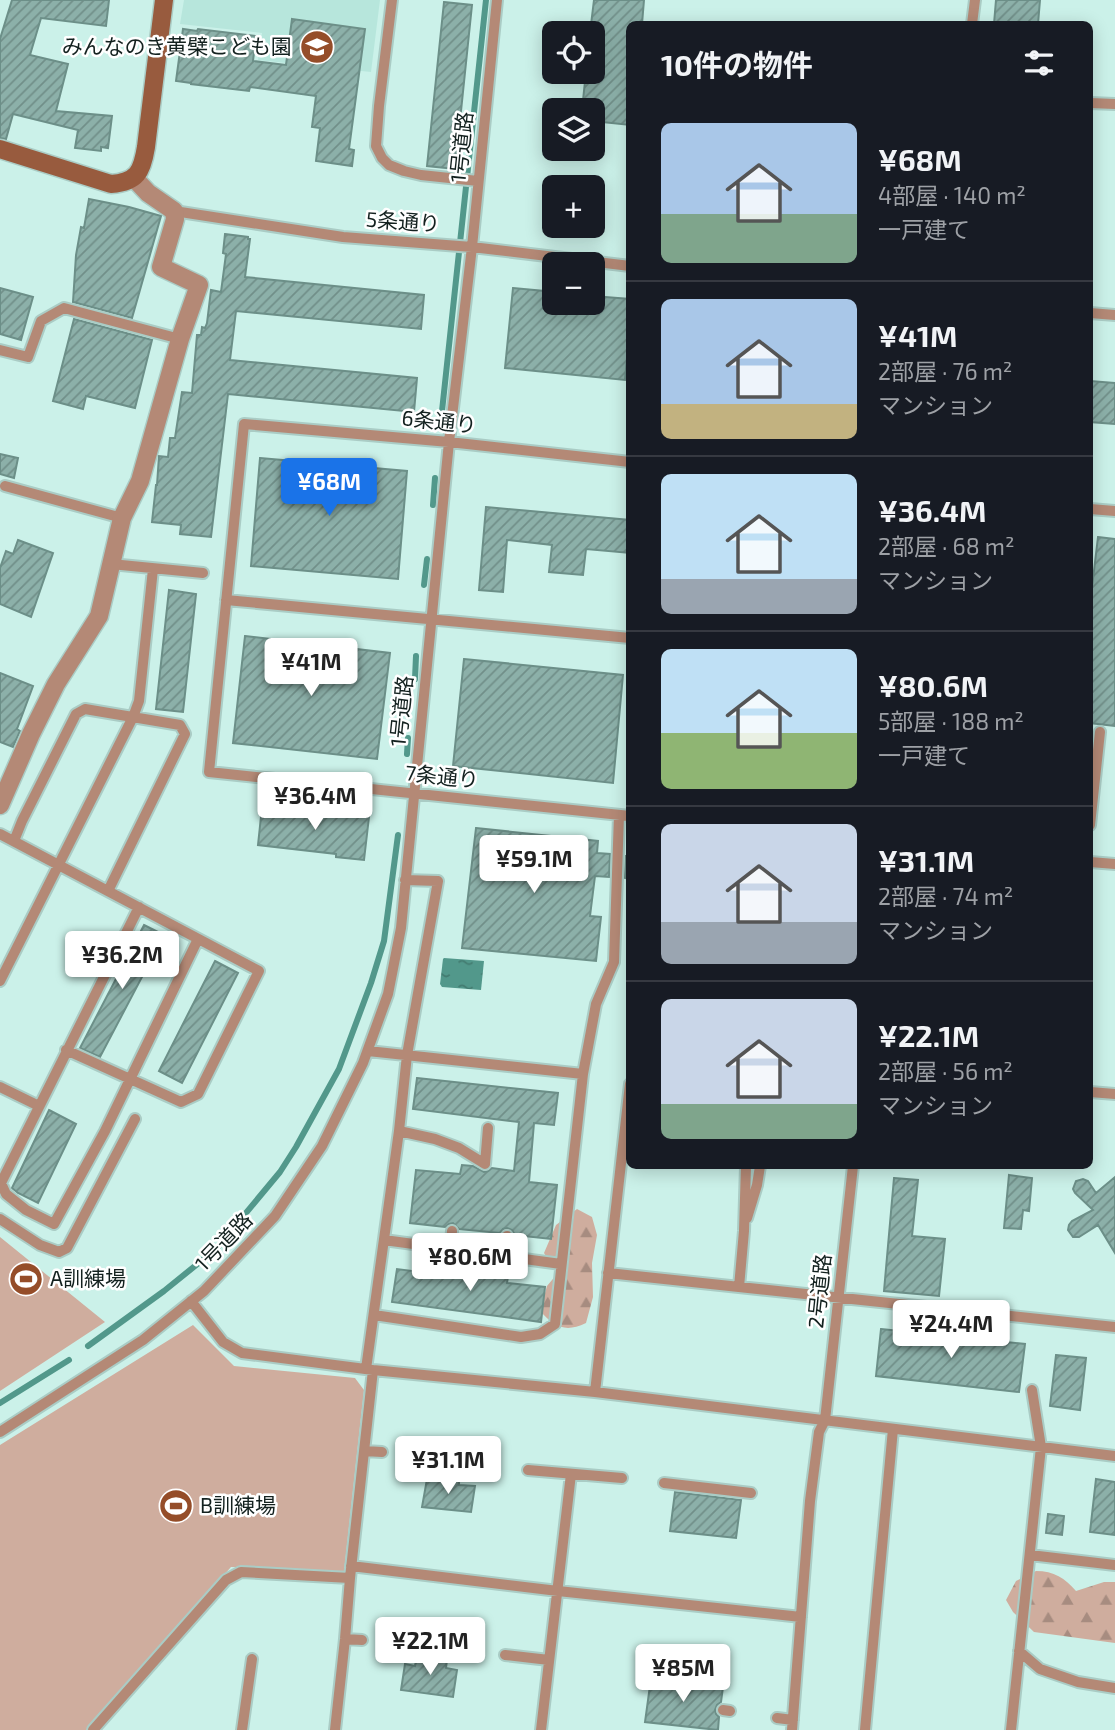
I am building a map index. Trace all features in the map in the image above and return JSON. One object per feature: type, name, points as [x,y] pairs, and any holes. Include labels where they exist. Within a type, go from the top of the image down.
[{"type":"street","points":[[0,149],[111,184],[124,183],[134,178],[145,156],[164,0]]},
{"type":"street","points":[[0,806],[56,684],[99,616],[122,518],[140,481],[180,339],[199,285],[161,267],[176,219],[174,211],[148,193],[134,178]]},
{"type":"lane","points":[[392,0],[376,146],[389,165],[404,171],[476,180]]},
{"type":"lane","name":"1号道路","points":[[0,1432],[143,1340],[204,1291],[275,1216],[322,1146],[363,1063],[388,994],[401,928],[476,180],[497,0]]},
{"type":"lane","points":[[972,21],[975,0]]},
{"type":"lane","points":[[1093,103],[1115,104]]},
{"type":"lane","name":"5条通り","points":[[174,211],[344,237],[470,246],[626,266]]},
{"type":"lane","points":[[0,350],[28,357],[41,321],[64,308],[180,339]]},
{"type":"lane","points":[[1093,313],[1115,315]]},
{"type":"lane","name":"6条通り","points":[[226,600],[244,424],[449,442],[626,462]]},
{"type":"lane","points":[[5,486],[122,518]]},
{"type":"lane","points":[[1093,509],[1115,511]]},
{"type":"lane","points":[[111,564],[203,573]]},
{"type":"lane","points":[[0,981],[139,701],[153,569]]},
{"type":"lane","points":[[226,600],[626,638]]},
{"type":"lane","name":"7条通り","points":[[226,600],[209,772],[625,816]]},
{"type":"lane","points":[[14,841],[76,714],[85,709],[180,725],[185,734],[108,891]]},
{"type":"lane","points":[[1093,797],[1100,732]]},
{"type":"lane","points":[[374,1315],[521,1337],[540,1334],[555,1324],[583,1074],[596,1004],[614,962],[625,816]]},
{"type":"lane","points":[[0,834],[260,971],[198,1094],[181,1102],[66,1051]]},
{"type":"lane","points":[[1093,862],[1115,864]]},
{"type":"lane","points":[[334,1730],[364,1451],[374,1315],[407,1055],[438,881],[405,880]]},
{"type":"lane","points":[[139,907],[1,1183],[6,1194],[26,1210],[54,1224],[105,1131],[198,939]]},
{"type":"lane","points":[[368,1051],[583,1074]]},
{"type":"lane","points":[[0,1087],[39,1106]]},
{"type":"lane","points":[[1093,1092],[1115,1094]]},
{"type":"lane","points":[[594,1392],[626,1118]]},
{"type":"lane","points":[[0,1219],[40,1245],[59,1252],[67,1248],[135,1119]]},
{"type":"lane","points":[[399,1131],[435,1139],[459,1148],[485,1164],[488,1128]]},
{"type":"lane","points":[[739,1287],[746,1169]]},
{"type":"lane","points":[[744,1231],[760,1169]]},
{"type":"lane","name":"2号道路","points":[[792,1725],[810,1501],[819,1432],[825,1420],[853,1169]]},
{"type":"lane","points":[[449,1263],[452,1231]]},
{"type":"lane","points":[[503,1270],[507,1236]]},
{"type":"lane","points":[[384,1240],[561,1264]]},
{"type":"lane","points":[[608,1273],[1115,1327]]},
{"type":"lane","points":[[191,1301],[223,1342],[242,1353],[369,1370],[594,1392],[1115,1455]]},
{"type":"lane","points":[[1010,1730],[1041,1447],[1032,1390]]},
{"type":"lane","points":[[865,1730],[893,1429]]},
{"type":"lane","points":[[364,1451],[382,1452]]},
{"type":"lane","points":[[421,1457],[490,1464]]},
{"type":"lane","points":[[528,1470],[622,1478]]},
{"type":"lane","points":[[541,1730],[571,1474]]},
{"type":"lane","points":[[664,1483],[751,1493]]},
{"type":"lane","points":[[1030,1555],[1115,1565]]},
{"type":"lane","points":[[93,1730],[226,1580],[241,1572],[350,1572],[801,1616]]},
{"type":"lane","points":[[345,1639],[362,1640]]},
{"type":"lane","points":[[399,1644],[467,1651]]},
{"type":"lane","points":[[1019,1651],[1040,1669],[1078,1682],[1115,1688]]},
{"type":"lane","points":[[505,1655],[549,1660]]},
{"type":"lane","points":[[242,1730],[252,1659]]},
{"type":"lane","points":[[778,1718],[792,1725]]},
{"type":"shaded area","name":"みんなのき黄檗こども園","points":[[184,0],[380,0],[371,72],[258,60],[262,33],[180,24]]},
{"type":"green space","points":[[577,1209],[592,1217],[597,1235],[592,1263],[593,1297],[586,1323],[566,1328],[551,1321],[540,1311],[547,1286],[557,1274],[544,1253],[556,1225]]},
{"type":"green space","name":"A訓練場","points":[[0,1237],[105,1322],[0,1391]]},
{"type":"green space","name":"B訓練場","points":[[193,1325],[234,1366],[355,1378],[364,1390],[344,1572],[231,1567],[86,1730],[0,1730],[0,1445]]},
{"type":"green space","points":[[1036,1571],[1059,1576],[1076,1591],[1104,1582],[1115,1582],[1115,1643],[1034,1632],[1013,1612],[1006,1600],[1016,1581]]},
{"type":"water","points":[[444,958],[484,961],[481,990],[442,987],[440,984]]},
{"type":"building","points":[[12,0],[109,0],[106,26],[41,18],[30,55],[68,64],[56,111],[112,116],[108,148],[101,147],[101,151],[75,148],[78,130],[13,114],[6,139],[0,138],[0,39]]},
{"type":"building","points":[[594,0],[644,0],[642,21],[626,21],[626,125],[605,122],[605,98],[583,98],[585,84],[605,84],[605,21],[591,21]]},
{"type":"building","points":[[996,0],[1040,0],[1038,21],[994,21]]},
{"type":"building","points":[[444,2],[472,5],[455,169],[427,166]]},
{"type":"building","points":[[292,19],[365,29],[349,149],[354,150],[352,166],[316,161],[320,128],[312,127],[316,96],[250,87],[249,91],[176,81],[183,29],[256,36],[253,61],[286,65]]},
{"type":"building","points":[[89,199],[161,216],[132,318],[73,302],[76,255]]},
{"type":"building","points":[[225,234],[250,239],[245,277],[424,295],[421,329],[236,311],[230,360],[417,378],[414,412],[228,394],[211,537],[180,534],[181,525],[152,522],[159,456],[168,457],[170,438],[175,438],[182,392],[192,393],[197,335],[201,335],[202,327],[205,328],[207,323],[211,290],[221,292],[226,254],[223,253]]},
{"type":"building","points":[[0,288],[33,297],[21,340],[0,334]]},
{"type":"building","points":[[513,288],[542,291],[542,315],[605,315],[605,297],[626,299],[625,380],[505,368]]},
{"type":"building","points":[[74,319],[152,340],[135,408],[86,396],[83,409],[53,401]]},
{"type":"building","points":[[1093,381],[1115,383],[1115,424],[1093,422]]},
{"type":"building","points":[[0,454],[18,458],[14,478],[0,474]]},
{"type":"building","points":[[260,458],[407,471],[398,579],[251,566]]},
{"type":"building","points":[[486,507],[626,520],[626,553],[586,549],[583,575],[549,572],[552,545],[507,540],[503,592],[479,590]]},
{"type":"building","points":[[1098,537],[1115,539],[1115,726],[1093,723],[1093,579]]},
{"type":"building","points":[[18,540],[53,553],[31,617],[0,604],[0,568],[6,551],[13,554]]},
{"type":"building","points":[[169,590],[196,594],[183,712],[156,709]]},
{"type":"building","points":[[245,636],[390,653],[377,759],[233,743]]},
{"type":"building","points":[[464,659],[623,675],[613,783],[453,766]]},
{"type":"building","points":[[0,673],[33,686],[13,747],[0,742]]},
{"type":"building","points":[[262,807],[369,817],[364,860],[258,845]]},
{"type":"building","points":[[476,828],[598,841],[597,853],[610,854],[609,877],[595,876],[590,916],[601,917],[596,961],[462,948]]},
{"type":"building","points":[[144,925],[164,935],[100,1057],[80,1048]]},
{"type":"building","points":[[215,961],[238,973],[182,1083],[159,1071]]},
{"type":"building","points":[[417,1078],[558,1093],[554,1125],[534,1123],[529,1182],[557,1185],[551,1239],[515,1235],[507,1228],[500,1233],[459,1229],[453,1223],[445,1227],[410,1223],[416,1170],[460,1174],[462,1165],[473,1166],[484,1172],[492,1168],[514,1171],[519,1122],[413,1109]]},
{"type":"building","points":[[49,1110],[76,1124],[38,1203],[12,1188]]},
{"type":"building","points":[[1009,1175],[1032,1178],[1029,1211],[1023,1210],[1021,1229],[1004,1228]]},
{"type":"building","points":[[1115,1177],[1115,1253],[1098,1225],[1079,1237],[1073,1237],[1068,1230],[1072,1221],[1093,1210],[1075,1193],[1073,1189],[1076,1181],[1088,1181],[1096,1193]]},
{"type":"building","points":[[894,1178],[918,1180],[912,1236],[945,1239],[939,1296],[884,1291]]},
{"type":"building","points":[[456,1265],[495,1270],[499,1277],[508,1276],[507,1283],[545,1287],[541,1322],[392,1302],[397,1269],[443,1275],[444,1269],[452,1270]]},
{"type":"building","points":[[881,1329],[1025,1344],[1019,1392],[876,1376]]},
{"type":"building","points":[[1056,1355],[1086,1358],[1080,1410],[1050,1406]]},
{"type":"building","points":[[427,1479],[459,1481],[459,1485],[475,1486],[471,1512],[422,1507]]},
{"type":"building","points":[[1096,1479],[1115,1482],[1115,1535],[1090,1532]]},
{"type":"building","points":[[675,1492],[741,1500],[736,1538],[670,1531]]},
{"type":"building","points":[[1048,1514],[1064,1516],[1062,1535],[1046,1533]]},
{"type":"building","points":[[417,1656],[447,1660],[446,1668],[457,1670],[453,1697],[401,1690],[405,1664],[415,1666]]},
{"type":"building","points":[[651,1678],[723,1687],[721,1702],[715,1710],[719,1717],[718,1730],[645,1722]]},
{"type":"waterway","points":[[442,411],[486,0]]},
{"type":"waterway","points":[[433,505],[435,478]]},
{"type":"waterway","points":[[424,585],[427,559]]},
{"type":"waterway","points":[[415,679],[416,656]]},
{"type":"waterway","points":[[407,754],[408,738]]},
{"type":"waterway","points":[[88,1346],[216,1249],[280,1172],[296,1147],[339,1069],[371,983],[384,941],[398,835]]},
{"type":"waterway","points":[[0,1403],[69,1360]]},
{"type":"place","name":"みんなのき黄檗こども園","points":[[317,47]]},
{"type":"place","name":"A訓練場","points":[[26,1279]]},
{"type":"place","name":"B訓練場","points":[[176,1506]]}]
